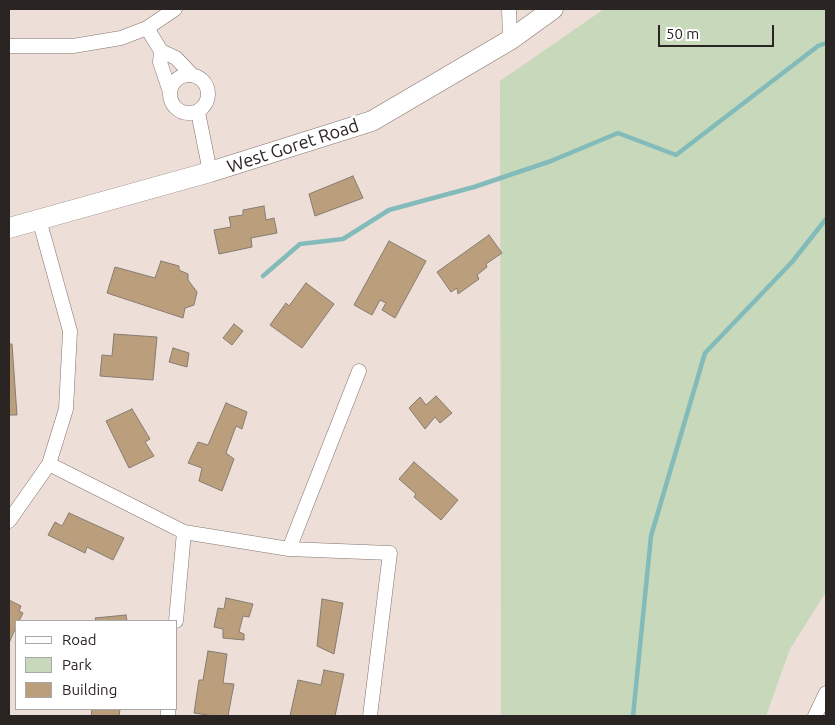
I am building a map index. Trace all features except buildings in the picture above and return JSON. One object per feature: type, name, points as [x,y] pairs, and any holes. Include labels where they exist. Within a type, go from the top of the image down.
[{"type":"street","points":[[9,46],[73,46],[121,38],[147,28],[175,9]]},
{"type":"street","points":[[509,9],[510,40]]},
{"type":"street","name":"West Goret Road","points":[[9,228],[210,172],[372,120],[510,40],[553,9]]},
{"type":"street","points":[[147,28],[161,51],[176,58],[192,76],[202,80],[207,87],[209,96],[206,104],[198,112],[188,114],[177,109],[171,102],[170,92],[160,62],[161,51]]},
{"type":"street","points":[[170,92],[178,79],[192,76]]},
{"type":"street","points":[[198,112],[210,172]]},
{"type":"street","points":[[9,521],[49,464],[66,409],[70,331],[39,220]]},
{"type":"street","points":[[289,549],[359,372]]},
{"type":"street","points":[[49,464],[184,532],[289,549],[390,553],[370,716]]},
{"type":"street","points":[[176,620],[184,532]]},
{"type":"street","points":[[815,716],[826,693]]},
{"type":"green space","points":[[604,9],[826,9],[826,592],[790,649],[766,716],[501,716],[500,81]]},
{"type":"waterway","points":[[263,276],[300,244],[343,239],[389,210],[474,187],[551,161],[618,133],[676,155],[818,46],[826,43]]},
{"type":"waterway","points":[[633,716],[651,536],[705,353],[792,262],[826,219]]}]
